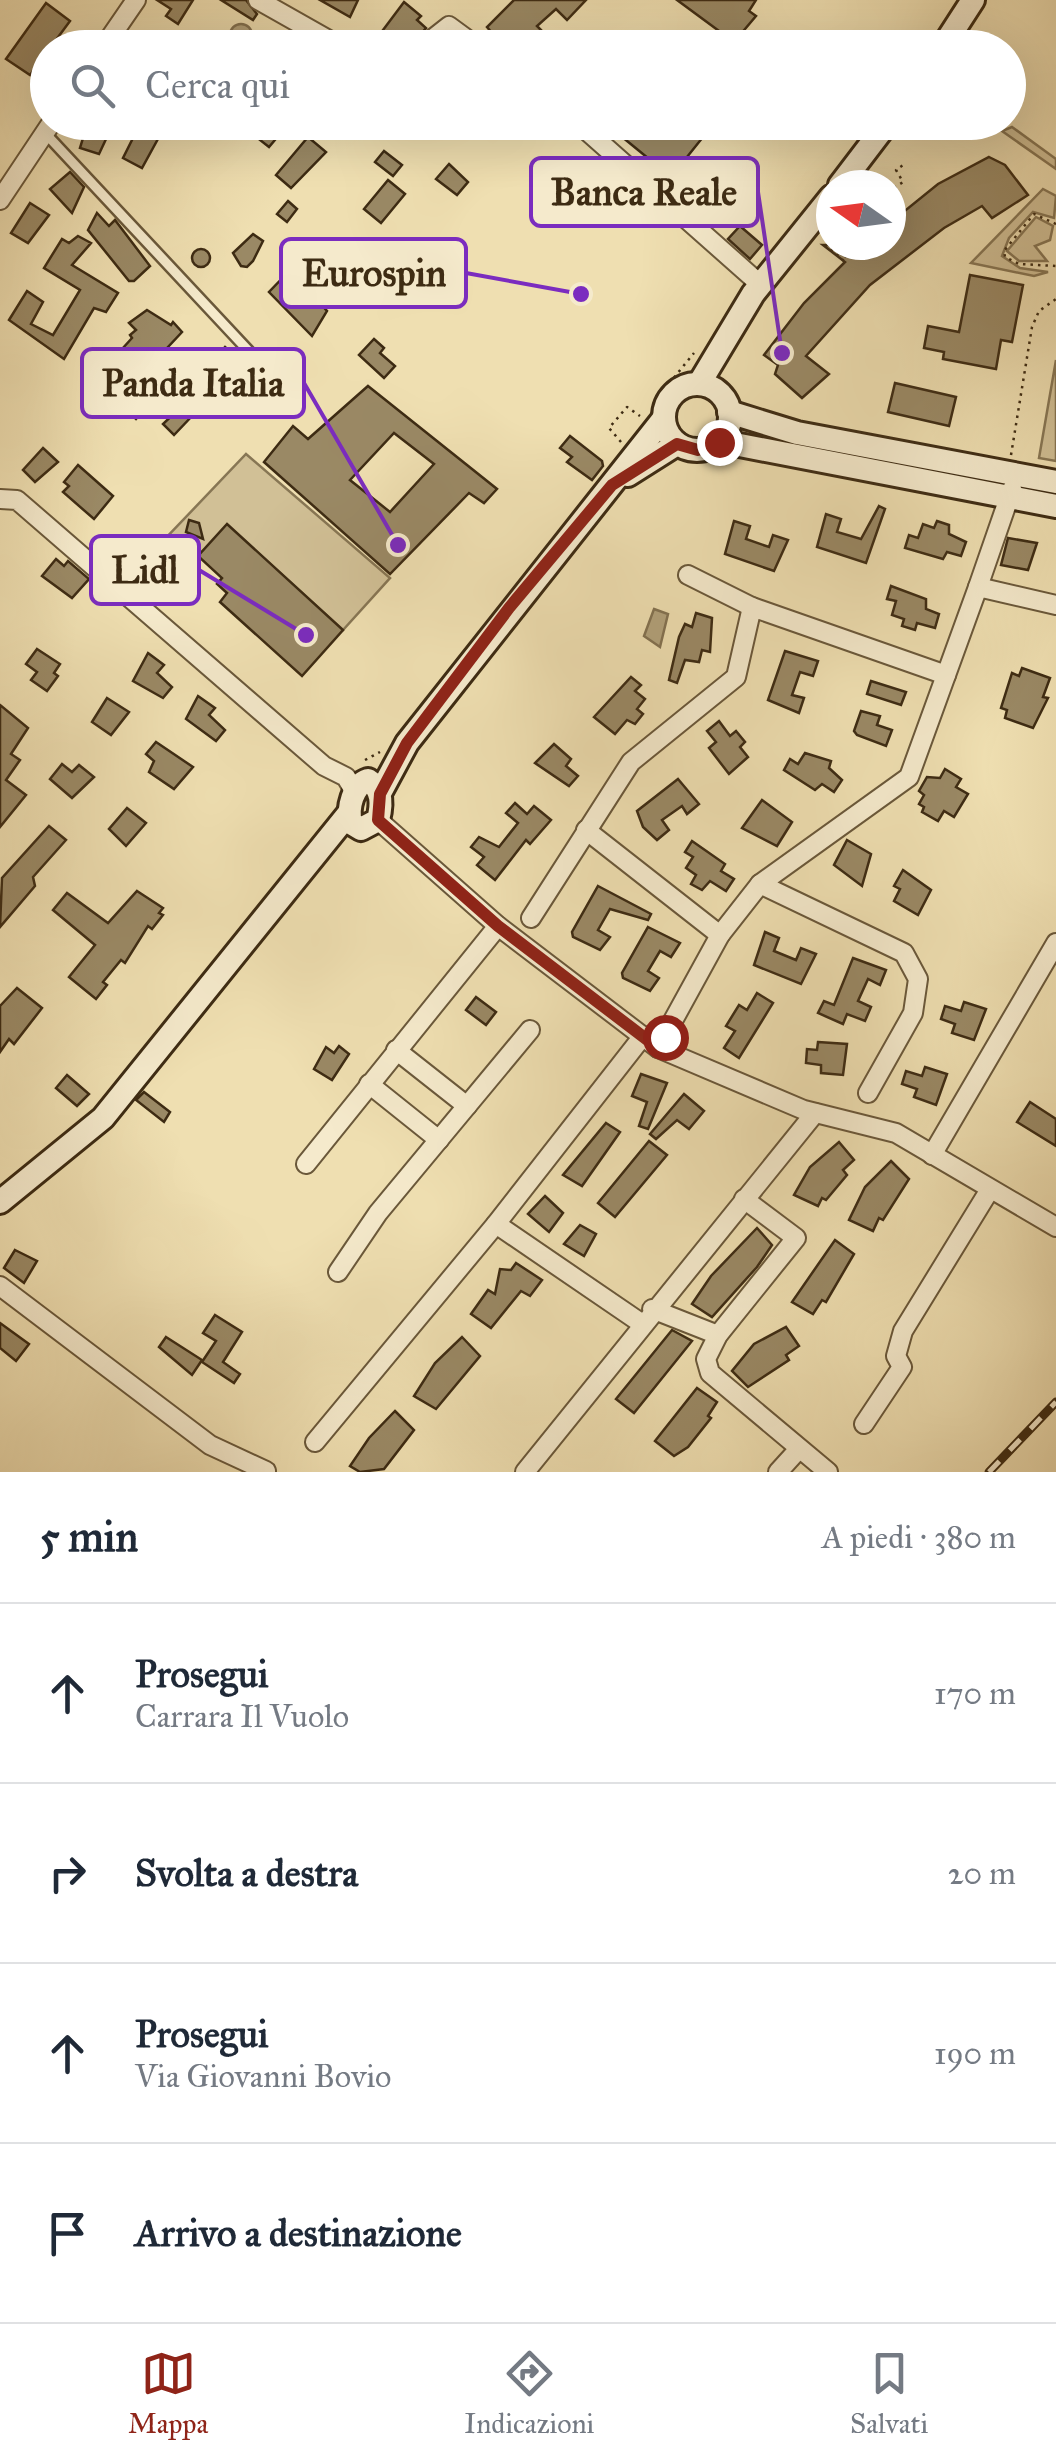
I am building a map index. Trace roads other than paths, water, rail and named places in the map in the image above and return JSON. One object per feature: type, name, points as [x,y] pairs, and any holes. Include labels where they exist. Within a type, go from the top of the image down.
[{"type":"main road","points":[[954,30],[973,0]]},
{"type":"main road","points":[[851,170],[874,140]]},
{"type":"main road","points":[[719,449],[710,346],[816,215]]},
{"type":"main road","points":[[0,1202],[103,1118],[319,852],[365,804],[509,608],[612,485],[653,413],[665,408],[678,390],[715,396],[797,433],[1012,476],[1056,506]]},
{"type":"main road","points":[[653,413],[680,453]]},
{"type":"main road","points":[[612,485],[680,453],[719,449],[1056,482]]},
{"type":"street","points":[[115,30],[136,0]]},
{"type":"street","points":[[258,0],[311,30]]},
{"type":"street","points":[[0,200],[40,140]]},
{"type":"street","points":[[596,140],[757,290]]},
{"type":"street","points":[[658,1048],[720,935],[760,884],[909,777],[978,588],[1012,476]]},
{"type":"street","points":[[0,499],[17,500],[324,766],[346,777],[365,804],[498,926],[658,1048],[815,1112],[896,1133],[1056,1227]]},
{"type":"street","points":[[688,575],[752,607],[946,675]]},
{"type":"street","points":[[978,588],[1056,605]]},
{"type":"street","points":[[531,918],[630,762],[736,678],[752,607]]},
{"type":"street","points":[[586,830],[720,935]]},
{"type":"street","points":[[760,884],[904,952],[918,980],[913,1012],[868,1092]]},
{"type":"street","points":[[306,1164],[498,926]]},
{"type":"street","points":[[932,1155],[1056,943]]},
{"type":"street","points":[[338,1272],[378,1213],[530,1030]]},
{"type":"street","points":[[315,1442],[496,1224],[643,1036]]},
{"type":"street","points":[[396,1050],[467,1106]]},
{"type":"street","points":[[369,1084],[439,1140]]},
{"type":"street","points":[[525,1472],[646,1316],[815,1112]]},
{"type":"street","points":[[864,1424],[902,1368],[896,1356],[903,1330],[989,1190]]},
{"type":"street","points":[[744,1199],[796,1238],[718,1336],[706,1359],[710,1373],[828,1472]]},
{"type":"street","points":[[496,1224],[646,1316],[718,1336]]},
{"type":"street","points":[[0,1286],[210,1445],[266,1470]]},
{"type":"street","points":[[778,1472],[798,1450]]},
{"type":"lane","points":[[59,140],[287,392]]},
{"type":"railway","points":[[989,1472],[1056,1402]]},
{"type":"place","name":"Eurospin","points":[[581,294]]},
{"type":"place","name":"Banca Reale","points":[[782,353]]},
{"type":"place","name":"Panda Italia","points":[[398,545]]},
{"type":"place","name":"Lidl","points":[[306,635]]}]
